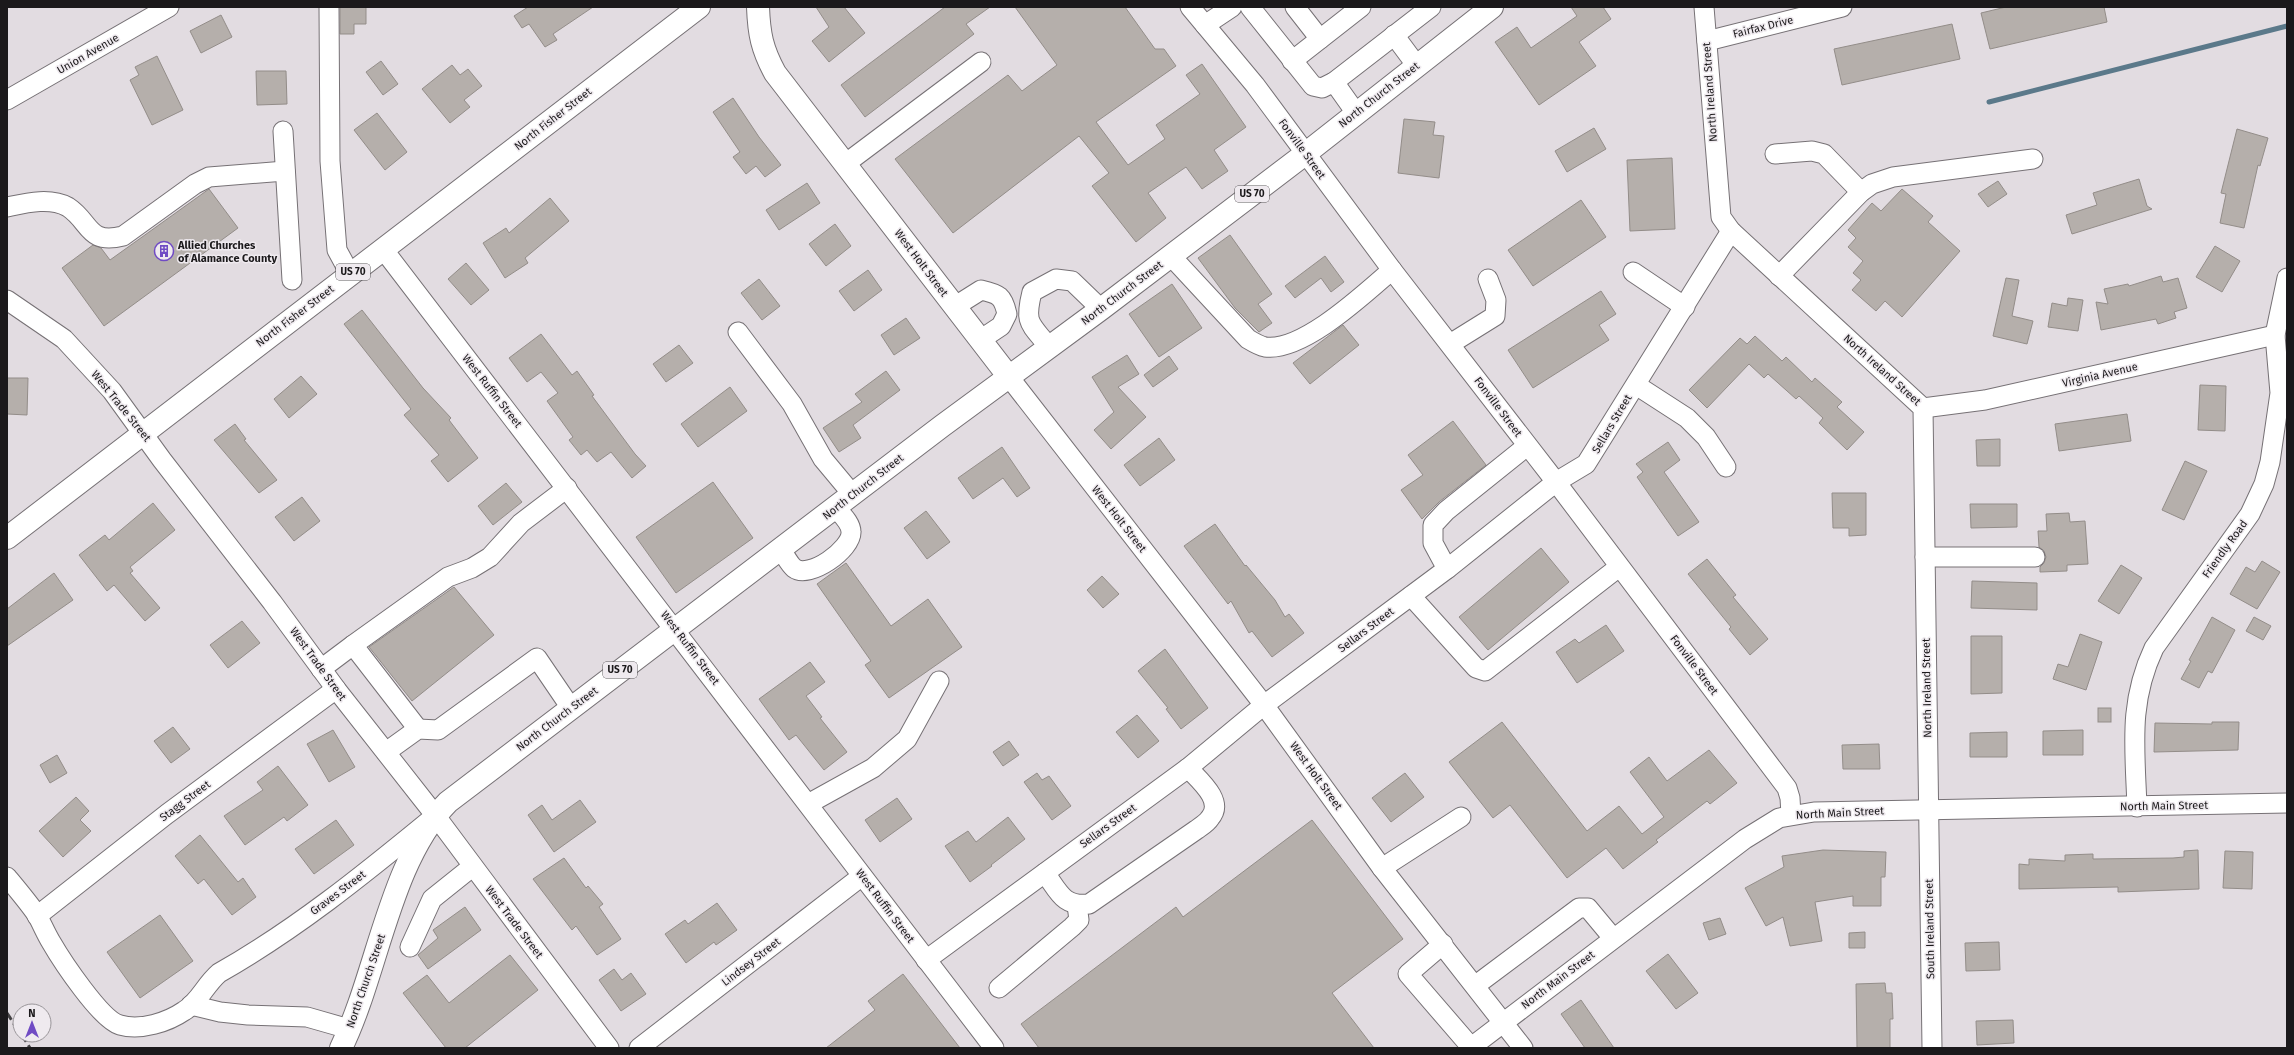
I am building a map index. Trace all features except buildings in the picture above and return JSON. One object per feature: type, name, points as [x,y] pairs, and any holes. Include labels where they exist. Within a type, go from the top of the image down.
[{"type":"main road","name":"North Fisher Street","points":[[7,538],[143,432],[699,7]]},
{"type":"main road","name":"West Holt Street","points":[[758,7],[761,40],[768,60],[775,73],[1009,377]]},
{"type":"main road","name":"North Church Street","points":[[345,1038],[394,898],[418,844],[435,815],[448,802],[942,426],[1101,309],[1305,154],[1492,7]]},
{"type":"street","name":"Union Avenue","points":[[7,100],[169,7]]},
{"type":"street","points":[[329,7],[330,168],[337,250],[350,274]]},
{"type":"street","name":"Fonville Street","points":[[1190,7],[1255,84],[1305,154],[1392,270],[1556,482],[1787,788],[1790,798],[1791,815]]},
{"type":"street","points":[[1205,25],[1232,7]]},
{"type":"street","points":[[1250,7],[1313,86],[1322,88],[1334,82],[1431,7]]},
{"type":"street","points":[[1295,7],[1320,39]]},
{"type":"street","points":[[1292,61],[1361,7]]},
{"type":"street","name":"North Ireland Street","points":[[1704,7],[1718,201],[1721,217],[1731,232],[1923,408],[1928,810]]},
{"type":"street","name":"Fairfax Drive","points":[[1707,40],[1842,7]]},
{"type":"street","points":[[1394,35],[1416,66]]},
{"type":"street","points":[[845,164],[981,62]]},
{"type":"street","points":[[1334,82],[1356,113]]},
{"type":"street","points":[[283,131],[292,280]]},
{"type":"street","points":[[1775,154],[1812,151],[1824,154],[1861,192]]},
{"type":"street","points":[[1779,276],[1861,192],[1872,184],[1893,177],[2032,159]]},
{"type":"street","points":[[7,207],[34,202],[55,203],[68,208],[95,236],[114,239],[123,236],[195,184],[209,177],[285,171]]},
{"type":"street","name":"Sellars Street","points":[[926,960],[1188,768],[1264,705],[1447,569],[1556,482],[1573,473],[1590,460],[1731,232]]},
{"type":"street","name":"West Ruffin Street","points":[[383,250],[675,629],[994,1048]]},
{"type":"street","points":[[1171,256],[1248,339],[1264,347],[1296,342],[1324,325],[1355,302],[1392,270]]},
{"type":"street","points":[[1633,272],[1685,307]]},
{"type":"street","name":"Friendly Road","points":[[2137,807],[2134,724],[2139,686],[2154,648],[2250,514],[2264,484],[2270,462],[2280,393],[2275,335],[2287,278]]},
{"type":"street","points":[[1004,300],[1016,294],[1032,292],[1056,279],[1072,281],[1101,309]]},
{"type":"street","points":[[1450,344],[1495,316],[1496,300],[1488,279]]},
{"type":"street","points":[[954,307],[981,290],[994,293],[1004,300],[1008,314],[1001,326],[980,340]]},
{"type":"street","points":[[1032,292],[1027,313],[1028,321],[1049,347]]},
{"type":"street","name":"West Trade Street","points":[[7,300],[64,339],[112,391],[162,460],[272,602],[336,689],[435,815],[472,867],[609,1048]]},
{"type":"street","points":[[738,332],[792,404],[823,459],[853,495]]},
{"type":"street","name":"Virginia Avenue","points":[[1923,408],[1985,400],[2275,335]]},
{"type":"street","name":"West Holt Street","points":[[1009,377],[1264,705],[1382,868],[1476,985],[1523,1048]]},
{"type":"street","points":[[1636,385],[1687,418],[1706,437],[1726,467]]},
{"type":"street","points":[[1447,569],[1433,543],[1433,524],[1446,511],[1527,446]]},
{"type":"street","points":[[321,669],[448,576],[472,568],[490,557],[521,523],[567,488]]},
{"type":"street","points":[[781,550],[794,568],[801,571],[816,568],[841,550],[850,540],[851,533],[850,526],[836,508]]},
{"type":"street","points":[[1925,557],[2035,557]]},
{"type":"street","points":[[1411,596],[1476,668],[1485,671],[1619,567]]},
{"type":"street","points":[[353,645],[418,729]]},
{"type":"street","points":[[386,752],[418,729],[438,730],[537,658],[571,708]]},
{"type":"street","points":[[808,804],[873,768],[902,744],[924,710],[939,681]]},
{"type":"street","name":"Stagg Street","points":[[37,916],[167,814],[336,689]]},
{"type":"street","points":[[1045,873],[1065,901],[1077,905],[1089,904],[1196,830],[1211,818],[1215,807],[1211,794],[1188,768]]},
{"type":"street","name":"North Main Street","points":[[1470,1048],[1745,839],[1779,818],[1814,812],[2287,803]]},
{"type":"street","name":"South Ireland Street","points":[[1928,810],[1932,1048]]},
{"type":"street","name":"Graves Street","points":[[191,1005],[208,982],[236,964],[364,873],[435,815]]},
{"type":"street","points":[[1382,868],[1461,817]]},
{"type":"street","points":[[410,947],[432,899],[472,867]]},
{"type":"street","points":[[7,876],[37,916],[51,942],[100,1011],[112,1021],[121,1025],[146,1026],[162,1022],[191,1005],[220,1012],[248,1015],[307,1017],[345,1038]]},
{"type":"street","name":"Lindsey Street","points":[[640,1048],[862,876]]},
{"type":"street","points":[[999,988],[1079,920],[1077,905]]},
{"type":"street","points":[[1476,985],[1579,908],[1588,908],[1613,938]]},
{"type":"street","points":[[1443,944],[1408,974],[1470,1048]]},
{"type":"waterway","points":[[1989,102],[2287,26]]},
{"type":"railway","points":[[7,1013],[12,1021]]},
{"type":"railway","points":[[27,1043],[30,1048]]},
{"type":"place","name":"Allied Churches of Alamance County","points":[[164,251]]}]
